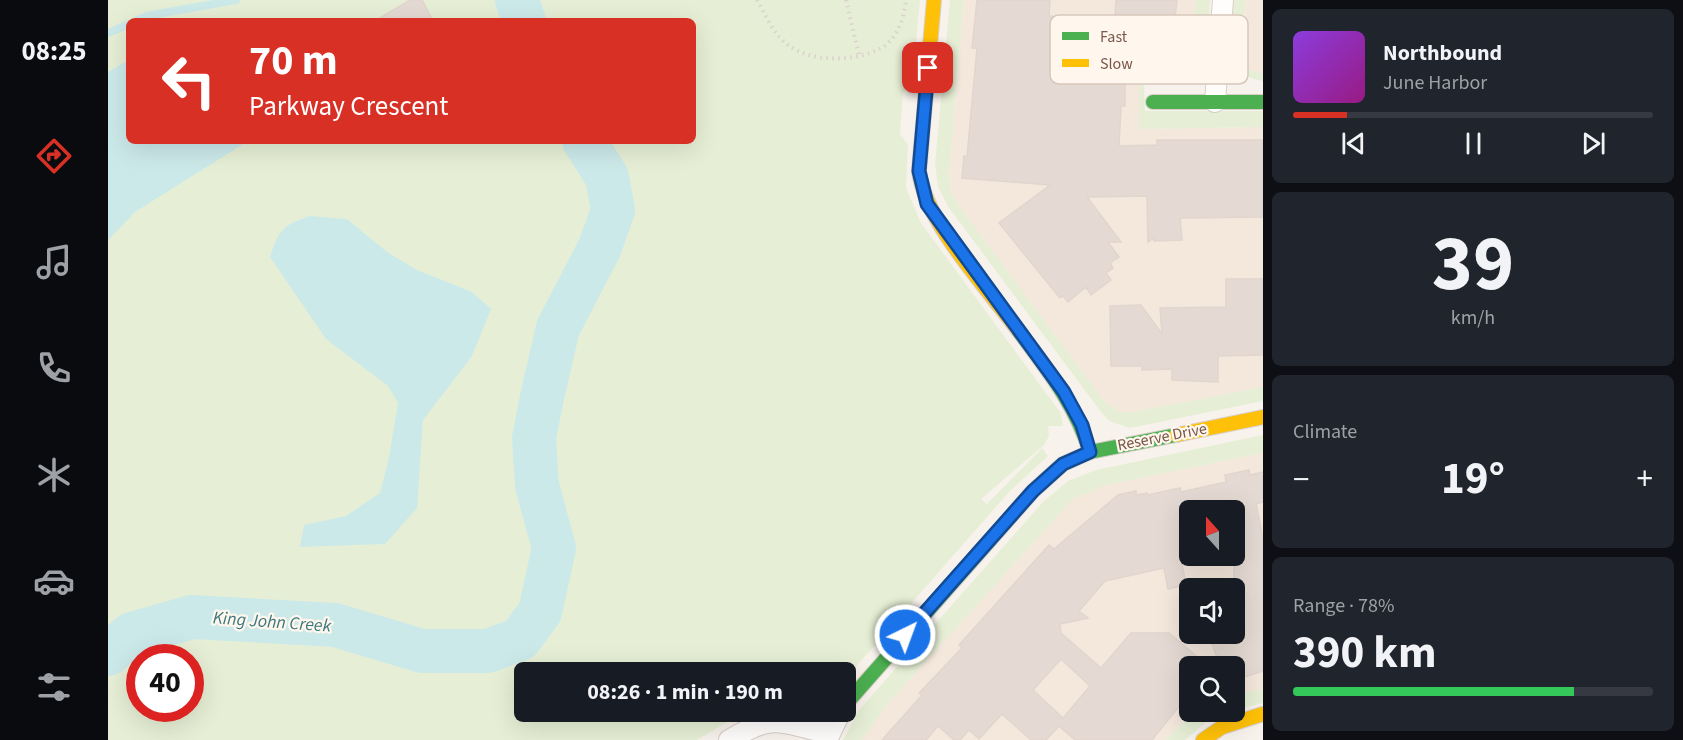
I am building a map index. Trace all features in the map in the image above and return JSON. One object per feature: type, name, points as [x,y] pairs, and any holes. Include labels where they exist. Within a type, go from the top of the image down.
[{"type":"street","points":[[934,0],[919,171],[921,189],[937,220],[1069,400],[1082,425],[1090,452]]},
{"type":"street","points":[[1222,15],[1223,0]]},
{"type":"street","points":[[1215,102],[1216,84]]},
{"type":"street","points":[[1153,102],[1263,102]]},
{"type":"street","name":"Reserve Drive","points":[[856,693],[1033,491],[1063,464],[1090,452],[1263,417]]},
{"type":"street","points":[[1203,740],[1222,727],[1263,714]]},
{"type":"street","points":[[729,740],[770,721],[781,721],[828,737],[836,722]]},
{"type":"path","points":[[757,0],[777,33],[797,51],[840,59],[881,48],[891,39],[900,24],[906,0]]},
{"type":"path","points":[[846,0],[859,55]]},
{"type":"shaded area","points":[[964,0],[1196,0],[1194,15],[1050,15],[1050,84],[1139,84],[1139,129],[1263,127],[1263,387],[1133,412],[1119,412],[1104,401],[957,203],[951,191],[949,175]]},
{"type":"shaded area","points":[[1246,0],[1263,0],[1263,74],[1248,69],[1248,15],[1245,15]]},
{"type":"shaded area","points":[[1263,453],[1263,689],[1245,692],[1245,656],[1179,656],[1179,722],[1184,722],[1166,740],[862,740],[890,701],[1072,500],[1105,485]]},
{"type":"green space","points":[[108,0],[920,0],[912,85],[903,93],[900,134],[908,145],[906,188],[921,223],[1060,412],[1063,426],[1048,426],[1049,436],[1044,445],[981,499],[987,504],[1042,448],[1048,456],[1008,493],[856,667],[856,662],[514,662],[514,722],[727,722],[697,740],[108,740]]},
{"type":"green space","points":[[950,0],[964,0],[949,175],[951,191],[957,203],[1104,401],[1119,412],[1133,412],[1263,387],[1263,401],[1130,428],[1109,421],[1101,412],[949,208],[938,187],[935,164]]},
{"type":"green space","points":[[1196,0],[1210,0],[1210,15],[1194,15]]},
{"type":"green space","points":[[1234,0],[1246,0],[1244,15],[1232,15]]},
{"type":"green space","points":[[1248,69],[1263,74],[1263,81],[1248,77]]},
{"type":"green space","points":[[1139,84],[1144,84],[1145,111],[1263,111],[1263,127],[1139,129]]},
{"type":"green space","points":[[1263,435],[1263,453],[1105,485],[1072,500],[890,701],[862,740],[843,740],[853,722],[856,722],[859,710],[1043,502],[1068,481],[1096,470]]},
{"type":"green space","points":[[1263,689],[1263,703],[1245,708],[1245,692]]},
{"type":"green space","points":[[1184,722],[1206,722],[1185,740],[1166,740]]},
{"type":"water","points":[[126,62],[126,144],[243,144],[135,212],[108,240],[108,72]]},
{"type":"water","points":[[310,216],[347,219],[387,252],[417,270],[472,292],[491,309],[472,356],[423,420],[417,508],[385,544],[300,547],[304,525],[346,516],[380,493],[389,458],[398,403],[388,386],[326,339],[270,257],[283,229]]},
{"type":"building","points":[[410,0],[422,0],[431,18],[380,18]]},
{"type":"building","points":[[977,0],[1050,0],[1050,84],[1125,84],[1125,106],[1121,106],[1119,146],[1157,145],[1157,140],[1263,140],[1263,217],[1180,218],[1182,240],[1154,241],[1154,238],[1148,242],[1147,196],[1087,197],[1121,242],[1108,242],[1119,257],[1110,263],[1113,268],[1106,273],[1111,280],[1091,295],[1086,287],[1068,302],[1063,296],[1060,298],[999,223],[1050,185],[962,178],[964,156],[967,157],[977,48],[972,48]]},
{"type":"building","points":[[1116,0],[1177,0],[1175,15],[1115,15]]},
{"type":"building","points":[[1226,279],[1263,279],[1263,355],[1218,356],[1218,382],[1172,380],[1172,369],[1142,370],[1142,366],[1111,366],[1110,306],[1141,305],[1162,334],[1160,308],[1226,307]]},
{"type":"building","points":[[1249,470],[1250,475],[1263,472],[1263,502],[1256,504],[1263,538],[1263,671],[1245,677],[1245,656],[1216,656],[1212,644],[1245,644],[1245,578],[1234,578],[1234,566],[1245,566],[1245,500],[1179,500],[1179,566],[1182,566],[1185,578],[1179,578],[1179,587],[1168,589],[1164,568],[1105,581],[1079,611],[1088,618],[1060,624],[1061,633],[1101,668],[1131,633],[1169,633],[1179,644],[1196,656],[1179,656],[1179,707],[1152,740],[1075,740],[1059,726],[1046,740],[1031,740],[1002,714],[979,739],[969,730],[960,740],[954,740],[938,726],[926,740],[882,740],[922,695],[919,693],[962,648],[959,645],[1049,545],[1054,549],[1118,495],[1136,491],[1136,495],[1147,493],[1148,495],[1180,488],[1181,492],[1226,482],[1225,475]],"holes":[[[1061,659],[1090,686],[1063,718],[1033,690]]]},
{"type":"waterway","points":[[142,18],[236,0]]},
{"type":"waterway","name":"King John Creek","points":[[517,0],[523,18]]},
{"type":"waterway","points":[[108,33],[126,25]]},
{"type":"waterway","name":"King John Creek","points":[[108,654],[132,634],[192,617],[335,625],[422,651],[488,651],[520,639],[540,612],[554,548],[537,485],[534,438],[542,397],[558,328],[600,247],[613,210],[607,177],[586,144]]},
{"type":"traffic: fast","points":[[1153,102],[1263,102]]},
{"type":"traffic: fast","points":[[1018,330],[1069,403],[1090,452]]},
{"type":"traffic: fast","points":[[856,693],[1033,491],[1063,464],[1090,452],[1176,435]]},
{"type":"traffic: slow","points":[[934,0],[919,171],[924,191],[945,233],[959,254],[1018,330]]},
{"type":"traffic: slow","points":[[1176,435],[1263,417]]},
{"type":"traffic: slow","points":[[1203,740],[1222,727],[1263,714]]},
{"type":"route","points":[[905,635],[1033,491],[1063,464],[1090,452],[1082,425],[1064,392],[927,204],[921,189],[919,171],[928,68]]}]
